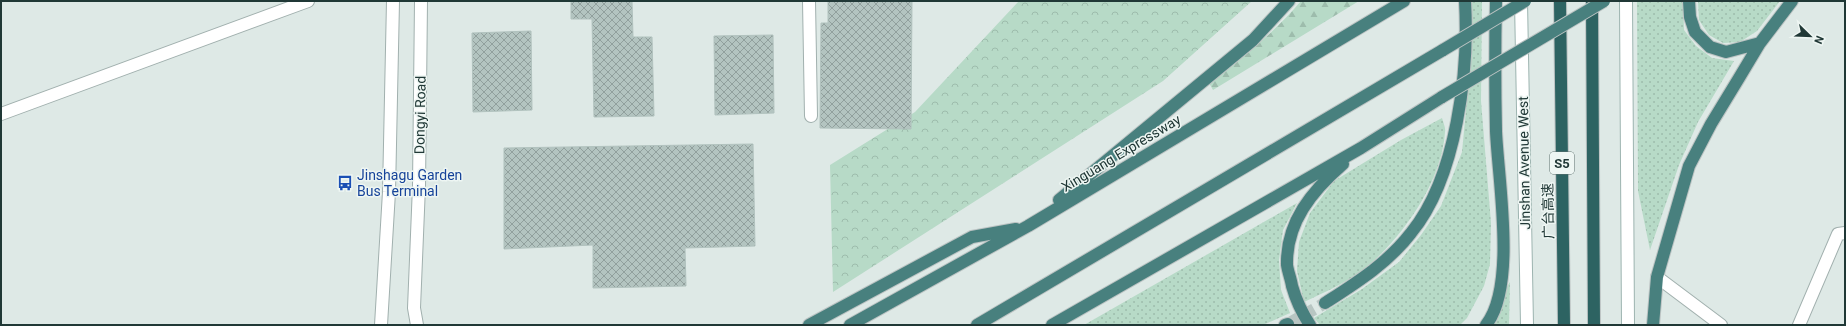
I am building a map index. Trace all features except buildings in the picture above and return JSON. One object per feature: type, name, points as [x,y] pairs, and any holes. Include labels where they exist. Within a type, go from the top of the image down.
[{"type":"highway","points":[[810,325],[972,237],[1028,226],[1253,40],[1289,1]]},
{"type":"highway","name":"Xinguang Expressway","points":[[850,325],[1028,226],[1404,1]]},
{"type":"highway","points":[[1325,303],[1362,279],[1390,256],[1412,232],[1431,201],[1449,156],[1457,117],[1466,57],[1465,1]]},
{"type":"highway","points":[[1486,325],[1498,300],[1502,281],[1504,228],[1496,131],[1496,1]]},
{"type":"highway","points":[[977,325],[1525,1]]},
{"type":"highway","name":"广台高速","points":[[1560,1],[1564,325]]},
{"type":"highway","name":"S5","points":[[1592,1],[1594,325]]},
{"type":"highway","points":[[1052,325],[1362,148],[1442,97],[1604,1]]},
{"type":"highway","points":[[1689,1],[1690,17],[1695,32],[1710,46],[1726,52],[1760,44]]},
{"type":"highway","points":[[1652,325],[1657,277],[1689,166],[1711,124],[1760,44],[1792,1]]},
{"type":"highway","points":[[1310,325],[1304,317],[1287,267],[1288,246],[1294,228],[1306,203],[1322,183],[1362,148]]},
{"type":"street","points":[[1,114],[308,1]]},
{"type":"street","name":"Dongyi Road","points":[[380,325],[389,192],[393,1]]},
{"type":"street","name":"Dongyi Road","points":[[416,325],[414,308],[419,186],[421,1]]},
{"type":"street","points":[[809,1],[811,116]]},
{"type":"street","name":"Jinshan Avenue West","points":[[1521,1],[1527,325]]},
{"type":"street","points":[[1626,1],[1628,325]]},
{"type":"street","points":[[1799,325],[1838,234],[1845,233]]},
{"type":"street","points":[[1657,277],[1721,325]]},
{"type":"green space","points":[[1019,1],[1252,1],[1163,81],[833,292],[830,165],[915,112]]},
{"type":"green space","points":[[1301,1],[1359,1],[1213,90],[1209,83],[1269,34]]},
{"type":"green space","points":[[1467,1],[1482,1],[1481,101],[1491,223],[1490,264],[1484,286],[1467,318],[1460,325],[1320,325],[1314,318],[1362,289],[1399,262],[1421,235],[1441,206],[1462,152],[1466,110]]},
{"type":"green space","points":[[1637,1],[1683,1],[1684,30],[1696,46],[1712,58],[1734,61],[1698,122],[1679,165],[1650,250],[1638,191]]},
{"type":"green space","points":[[1698,1],[1780,1],[1757,31],[1740,42],[1723,43],[1709,35],[1699,20]]},
{"type":"green space","points":[[1442,118],[1445,130],[1437,169],[1420,205],[1408,222],[1383,252],[1363,270],[1355,276],[1304,302],[1297,271],[1299,242],[1310,213],[1334,181],[1401,140]]},
{"type":"green space","points":[[1297,203],[1283,230],[1279,260],[1281,290],[1290,313],[1263,325],[1084,325]]},
{"type":"green space","points":[[1510,282],[1509,325],[1481,325]]},
{"type":"tunnel","points":[[1288,324],[1325,303]]},
{"type":"place","name":"Jinshagu Garden Bus Terminal","points":[[345,183]]}]
